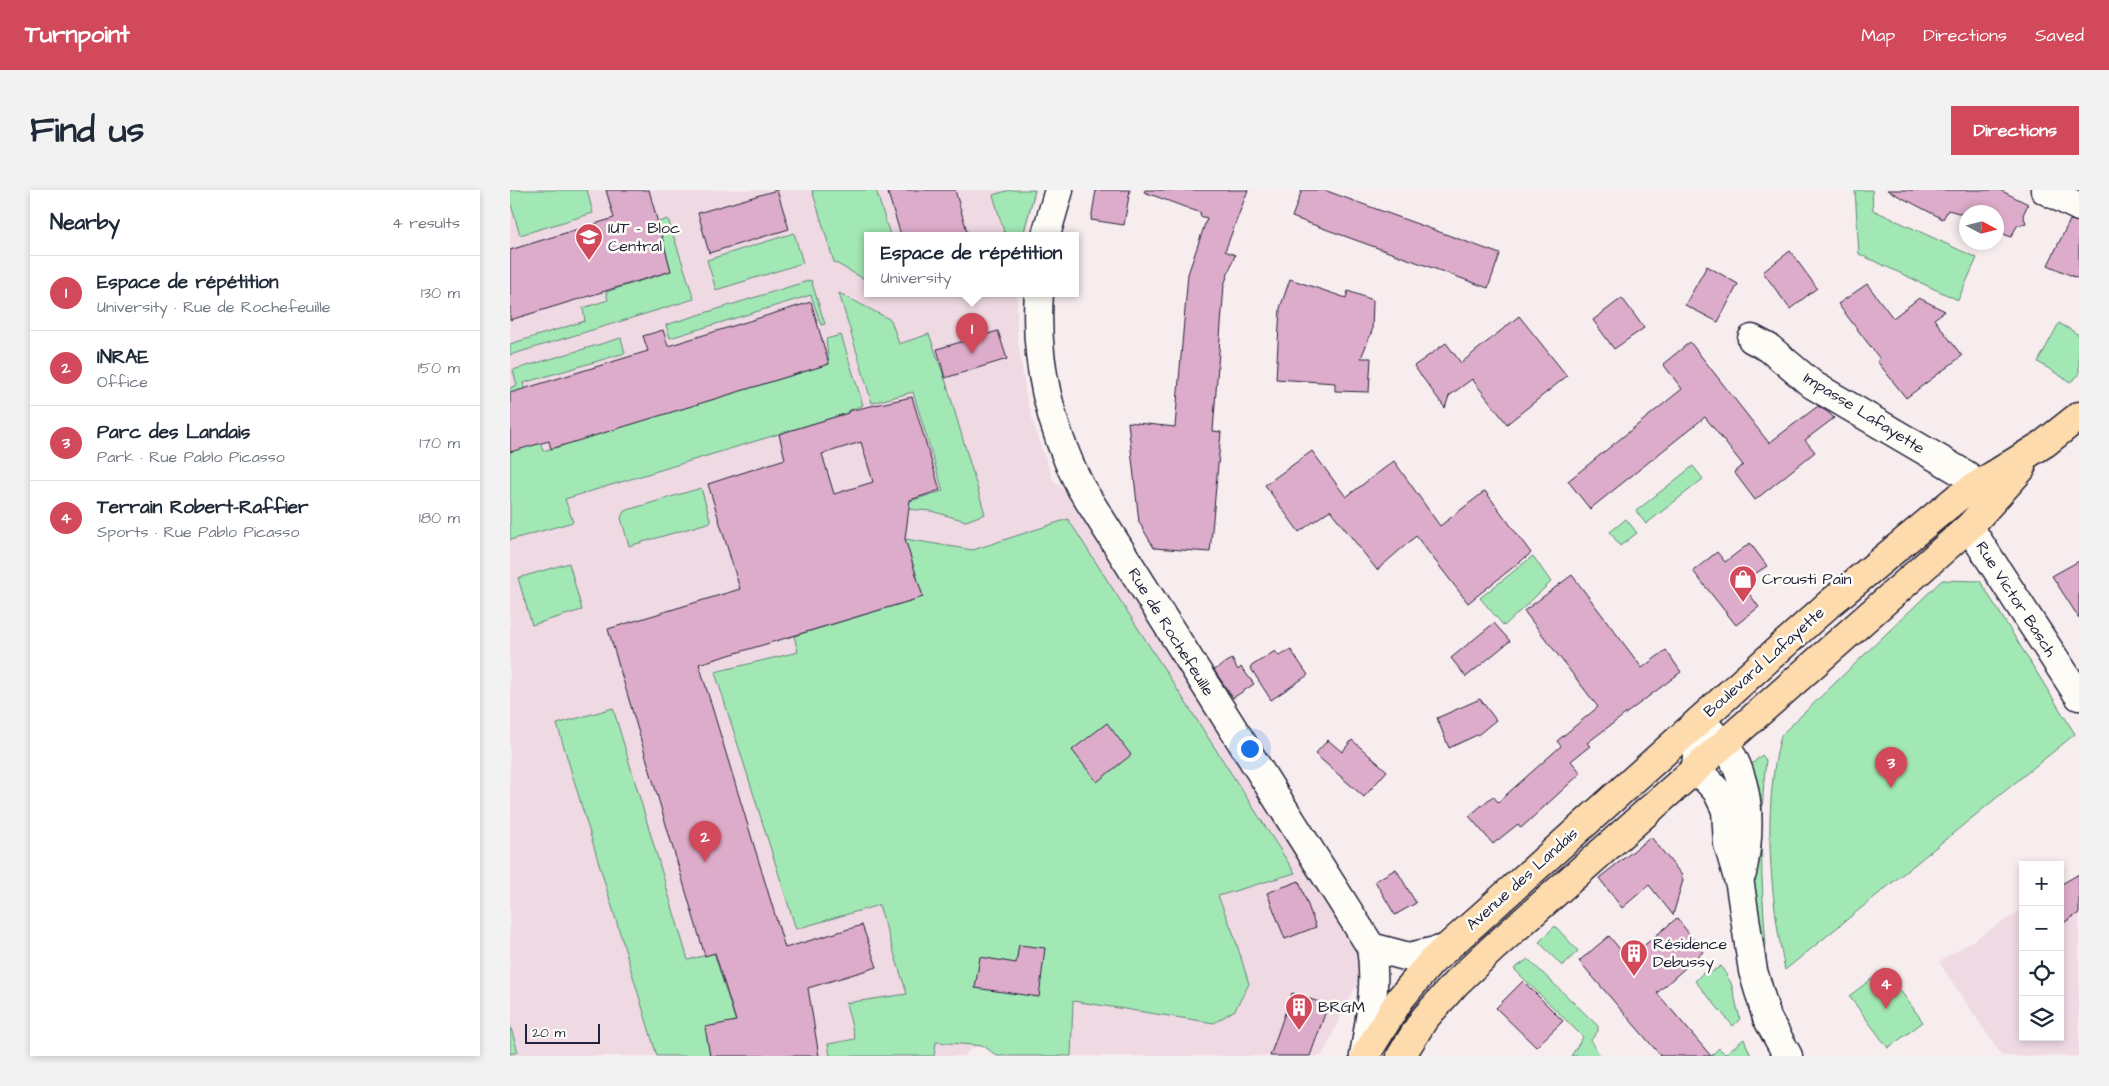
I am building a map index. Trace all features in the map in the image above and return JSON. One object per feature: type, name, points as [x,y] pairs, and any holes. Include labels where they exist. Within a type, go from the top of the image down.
[{"type":"main road","name":"Boulevard Lafayette","points":[[1700,720],[1829,604],[1957,498],[2045,443],[2079,416]]},
{"type":"main road","name":"Boulevard Lafayette","points":[[1721,744],[1969,526],[2045,443]]},
{"type":"main road","name":"Avenue des Landais","points":[[1365,1056],[1400,999],[1445,949],[1700,720]]},
{"type":"main road","name":"Avenue des Landais","points":[[1402,1056],[1424,1019],[1456,982],[1721,744]]},
{"type":"street","points":[[1047,232],[1059,190]]},
{"type":"street","name":"Rue de Rochefeuille","points":[[1039,297],[1038,349],[1044,385],[1060,443],[1077,481],[1371,947],[1375,979],[1374,998],[1365,1056]]},
{"type":"street","name":"Impasse Lafayette","points":[[1752,339],[1769,348],[1813,385],[1968,476],[1976,486]]},
{"type":"street","name":"Rue Victor Basch","points":[[1969,526],[2079,696]]},
{"type":"street","points":[[1700,720],[1732,757],[1746,797],[1747,849],[1740,885]]},
{"type":"street","points":[[1700,720],[1696,768],[1716,791],[1726,810],[1728,844],[1740,885],[1749,956],[1756,987],[1774,1032],[1788,1056]]},
{"type":"street","points":[[1371,947],[1409,957],[1445,949]]},
{"type":"shaded area","points":[[510,190],[1037,190],[1026,232],[864,232],[864,297],[1017,297],[1017,334],[1026,396],[1053,480],[1075,501],[1361,953],[1360,977],[1322,1056],[1001,1056],[983,1047],[971,1048],[964,1056],[510,1056]]},
{"type":"shaded area","points":[[2079,874],[2079,1056],[2002,1056],[1939,962],[2019,912],[2019,1041],[2064,1041],[2064,883]]},
{"type":"green space","points":[[510,190],[587,190],[593,213],[520,235],[510,201]]},
{"type":"green space","points":[[812,190],[876,190],[889,232],[864,232],[864,279],[834,262]]},
{"type":"green space","points":[[1010,190],[1035,190],[1024,232],[1004,232],[993,195]]},
{"type":"green space","points":[[1855,190],[1872,190],[1873,210],[1977,258],[1958,300],[1859,254]]},
{"type":"green space","points":[[668,219],[694,299],[510,355],[510,344],[585,321],[583,308],[608,300],[606,292],[671,271],[658,222]]},
{"type":"green space","points":[[794,233],[803,263],[716,290],[707,260]]},
{"type":"green space","points":[[811,280],[825,324],[821,325],[811,295],[670,338],[666,325]]},
{"type":"green space","points":[[839,293],[891,320],[899,344],[929,334],[946,382],[985,514],[966,521],[931,511],[895,508],[730,558],[729,555],[943,491],[913,392],[872,403]]},
{"type":"green space","points":[[2059,323],[2079,335],[2079,375],[2070,382],[2038,362]]},
{"type":"green space","points":[[841,335],[863,405],[848,411],[848,413],[565,499],[573,522],[510,540],[510,432],[534,425],[543,451],[829,364],[826,339]]},
{"type":"green space","points":[[621,338],[625,353],[523,383],[530,410],[510,416],[510,388],[517,385],[513,370]]},
{"type":"green space","points":[[1693,466],[1703,479],[1646,524],[1636,511]]},
{"type":"green space","points":[[701,488],[711,522],[629,546],[621,518],[624,511]]},
{"type":"green space","points":[[1068,519],[1295,873],[1218,896],[1234,935],[1249,984],[1235,1010],[1214,1023],[1073,1001],[1071,1056],[997,1056],[984,1046],[936,1042],[934,1056],[830,1056],[828,1044],[855,1039],[846,1003],[907,994],[879,905],[796,929],[715,672],[798,652],[794,636],[923,597],[905,539],[973,550]]},
{"type":"green space","points":[[1626,519],[1637,533],[1620,546],[1610,532]]},
{"type":"green space","points":[[1533,556],[1551,582],[1504,626],[1480,598]]},
{"type":"green space","points":[[569,563],[582,610],[532,625],[518,578]]},
{"type":"green space","points":[[1942,580],[1980,581],[2075,734],[1785,970],[1775,912],[1770,852],[1772,793],[1781,735]]},
{"type":"green space","points":[[613,708],[688,960],[714,953],[736,1022],[710,1056],[657,1056],[557,724]]},
{"type":"green space","points":[[1762,755],[1766,760],[1762,806],[1762,852],[1766,945],[1758,948],[1746,769]]},
{"type":"green space","points":[[1555,926],[1578,951],[1562,966],[1539,942]]},
{"type":"green space","points":[[1528,959],[1598,1026],[1598,1031],[1591,1040],[1600,1056],[1571,1056],[1583,1037],[1514,969]]},
{"type":"green space","points":[[1721,966],[1731,983],[1740,1019],[1733,1026],[1695,981],[1707,969],[1710,973]]},
{"type":"green space","points":[[1885,969],[1923,1022],[1888,1048],[1849,996]]},
{"type":"green space","points":[[510,1025],[518,1052],[510,1054]]},
{"type":"green space","points":[[1744,1039],[1751,1056],[1711,1056],[1719,1048],[1725,1054]]},
{"type":"building","name":"IUT - Bloc Central","points":[[606,190],[649,190],[671,271],[510,320],[510,250],[614,218]]},
{"type":"building","points":[[777,190],[789,229],[709,253],[698,213]]},
{"type":"building","points":[[887,190],[955,190],[967,232],[900,232]]},
{"type":"building","points":[[1096,190],[1130,190],[1124,225],[1091,220]]},
{"type":"building","points":[[1145,190],[1248,190],[1225,251],[1235,255],[1224,285],[1213,431],[1221,432],[1210,552],[1154,548],[1139,522],[1128,422],[1175,427],[1188,274],[1207,218],[1200,216],[1201,213],[1144,192]]},
{"type":"building","points":[[1302,190],[1324,190],[1500,254],[1488,288],[1292,217]]},
{"type":"building","points":[[1887,190],[2000,190],[2028,204],[2023,215],[2026,223],[2017,226],[2011,237],[2004,234],[2004,205],[1959,205],[1959,213],[1948,210],[1943,219]]},
{"type":"building","points":[[2070,220],[2079,222],[2079,279],[2048,265]]},
{"type":"building","points":[[1790,251],[1817,288],[1790,309],[1763,272]]},
{"type":"building","points":[[1707,266],[1738,284],[1718,322],[1685,305]]},
{"type":"building","points":[[1290,279],[1346,298],[1348,291],[1373,300],[1372,331],[1361,358],[1371,358],[1369,392],[1335,391],[1335,383],[1276,379],[1280,308]]},
{"type":"building","points":[[1867,284],[1893,318],[1919,298],[1945,311],[1934,319],[1962,356],[1906,398],[1877,361],[1880,359],[1838,304]]},
{"type":"building","points":[[1622,298],[1644,328],[1614,349],[1593,320]]},
{"type":"building","points":[[811,302],[829,364],[551,449],[549,441],[510,452],[510,393],[648,351],[643,336],[663,330],[668,346]]},
{"type":"building","points":[[1519,316],[1567,376],[1507,424],[1472,379],[1449,396],[1445,408],[1414,366],[1446,343],[1461,363]]},
{"type":"building","points":[[998,331],[1007,359],[945,378],[937,349]]},
{"type":"building","points":[[1690,342],[1769,443],[1818,406],[1829,413],[1834,418],[1805,440],[1815,452],[1755,500],[1734,472],[1743,465],[1705,417],[1590,509],[1568,481],[1682,389],[1663,364]]},
{"type":"building","points":[[912,397],[940,490],[910,500],[905,539],[923,597],[699,664],[785,948],[862,925],[877,967],[808,988],[819,1056],[710,1056],[705,1027],[736,1021],[715,953],[705,956],[608,629],[740,589],[708,484],[785,459],[779,434],[848,413],[848,411]],"holes":[[[861,442],[873,482],[834,494],[822,454]]]},
{"type":"building","points":[[1312,451],[1346,497],[1394,461],[1440,526],[1485,491],[1531,553],[1468,603],[1416,536],[1377,570],[1330,510],[1299,532],[1265,485]]},
{"type":"building","points":[[1750,543],[1767,566],[1741,583],[1759,607],[1736,625],[1693,571],[1717,552],[1725,562]]},
{"type":"building","points":[[2079,561],[2079,618],[2052,576]]},
{"type":"building","points":[[1572,575],[1642,668],[1666,650],[1681,672],[1587,743],[1590,746],[1571,761],[1581,773],[1521,828],[1518,824],[1493,844],[1469,816],[1493,796],[1498,802],[1561,746],[1557,741],[1598,707],[1524,611]]},
{"type":"building","points":[[1494,623],[1510,641],[1466,677],[1451,658]]},
{"type":"building","points":[[1291,650],[1308,675],[1271,700],[1250,667],[1275,651],[1279,656]]},
{"type":"building","points":[[1232,659],[1238,670],[1241,667],[1254,684],[1233,698],[1214,670]]},
{"type":"building","points":[[1480,699],[1496,720],[1479,734],[1449,748],[1437,718]]},
{"type":"building","points":[[1107,723],[1131,755],[1097,782],[1072,750]]},
{"type":"building","points":[[1328,740],[1342,752],[1352,740],[1387,771],[1364,797],[1315,754]]},
{"type":"building","points":[[1651,837],[1681,874],[1683,880],[1673,915],[1649,885],[1622,908],[1599,878]]},
{"type":"building","points":[[1396,869],[1416,903],[1395,915],[1375,881]]},
{"type":"building","points":[[2079,874],[2079,913],[2064,922],[2064,906],[2064,883]]},
{"type":"building","points":[[1299,881],[1316,927],[1285,939],[1267,893]]},
{"type":"building","name":"Résidence Debussy","points":[[1677,918],[1703,952],[1657,993],[1711,1056],[1661,1056],[1579,961],[1609,936],[1628,959]]},
{"type":"building","points":[[1019,945],[1045,948],[1039,997],[975,988],[980,957],[1016,963]]},
{"type":"building","points":[[1523,981],[1563,1021],[1536,1047],[1496,1008]]},
{"type":"building","name":"BRGM","points":[[1292,993],[1328,1005],[1310,1056],[1270,1056]]},
{"type":"place","name":"IUT - Bloc Central","points":[[589,261]]},
{"type":"place","name":"Espace de répétition","points":[[972,354]]},
{"type":"place","name":"Crousti Pain","points":[[1743,603]]},
{"type":"place","name":"Parc des Landais","points":[[1891,788]]},
{"type":"place","name":"INRAE","points":[[705,862]]},
{"type":"place","name":"Résidence Debussy","points":[[1634,977]]},
{"type":"place","name":"Terrain Robert-Raffier","points":[[1886,1009]]},
{"type":"place","name":"BRGM","points":[[1299,1031]]}]
